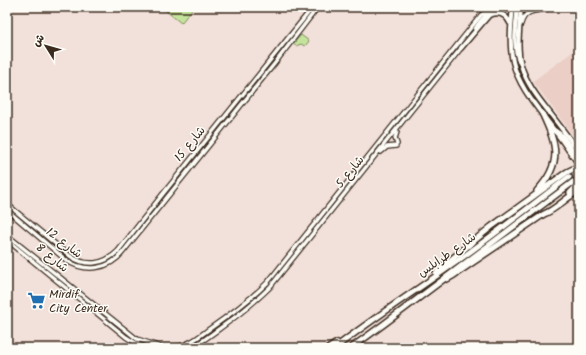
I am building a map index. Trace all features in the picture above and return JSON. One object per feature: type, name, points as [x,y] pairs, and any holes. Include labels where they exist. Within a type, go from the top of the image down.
[{"type":"highway","points":[[529,200],[549,176],[555,156],[552,136],[542,113]]},
{"type":"highway","points":[[555,131],[562,136],[579,160]]},
{"type":"highway","points":[[573,143],[579,147]]},
{"type":"highway","points":[[432,278],[442,267],[477,238],[567,172],[579,169]]},
{"type":"highway","name":"شارع طرابلس","points":[[335,348],[352,334],[449,267],[571,179],[442,280],[351,348]]},
{"type":"highway","points":[[544,214],[579,184]]},
{"type":"highway","points":[[442,280],[454,275],[579,191]]},
{"type":"highway","points":[[329,348],[352,334]]},
{"type":"main road","points":[[515,7],[511,25],[511,47],[515,68],[524,88],[579,164]]},
{"type":"main road","points":[[521,7],[519,29],[521,65],[527,80],[534,91],[579,152]]},
{"type":"main road","points":[[462,48],[486,17],[492,14],[498,13],[504,15],[508,18],[511,25]]},
{"type":"street","name":"شارع 15","points":[[70,256],[78,261],[98,263],[111,257],[118,251],[313,7]]},
{"type":"street","name":"شارع 15","points":[[116,260],[318,7]]},
{"type":"street","name":"شارع 5","points":[[173,348],[180,347],[190,342],[243,305],[263,287],[482,15],[491,7]]},
{"type":"street","points":[[515,7],[517,11],[515,40],[516,51],[521,65]]},
{"type":"street","name":"شارع 5","points":[[191,347],[206,339],[235,317],[270,287],[462,48],[484,16],[488,12],[497,8],[515,7]]},
{"type":"street","points":[[533,7],[538,7]]},
{"type":"street","points":[[519,29],[527,13],[553,7]]},
{"type":"street","points":[[269,70],[267,68],[276,57],[276,53]]},
{"type":"street","points":[[377,154],[387,147],[396,145],[395,136],[402,123]]},
{"type":"street","points":[[152,216],[150,214],[161,199],[162,195]]},
{"type":"street","name":"شارع 12","points":[[7,204],[70,256]]},
{"type":"street","name":"شارع 12","points":[[7,210],[66,260],[77,266],[85,268],[98,268],[116,260]]},
{"type":"street","points":[[22,222],[25,221],[36,228]]},
{"type":"street","name":"شارع 8","points":[[7,235],[137,339],[164,348]]},
{"type":"street","points":[[7,240],[10,239],[22,249],[25,249]]},
{"type":"street","name":"شارع 8","points":[[7,240],[130,339],[137,344],[148,348]]},
{"type":"street","points":[[7,244],[13,245]]},
{"type":"street","points":[[44,270],[46,269],[52,273],[55,273]]},
{"type":"street","points":[[235,317],[234,314],[243,305]]},
{"type":"shaded area","points":[[579,47],[579,142],[578,142],[533,81]]},
{"type":"green space","points":[[161,7],[194,7],[181,23]]},
{"type":"green space","points":[[301,35],[309,41],[305,46],[301,44],[296,46],[293,44]]},
{"type":"tunnel","points":[[569,177],[579,169]]},
{"type":"tunnel","points":[[573,182],[579,177]]},
{"type":"place","name":"Mirdif City Center","points":[[36,301]]}]
